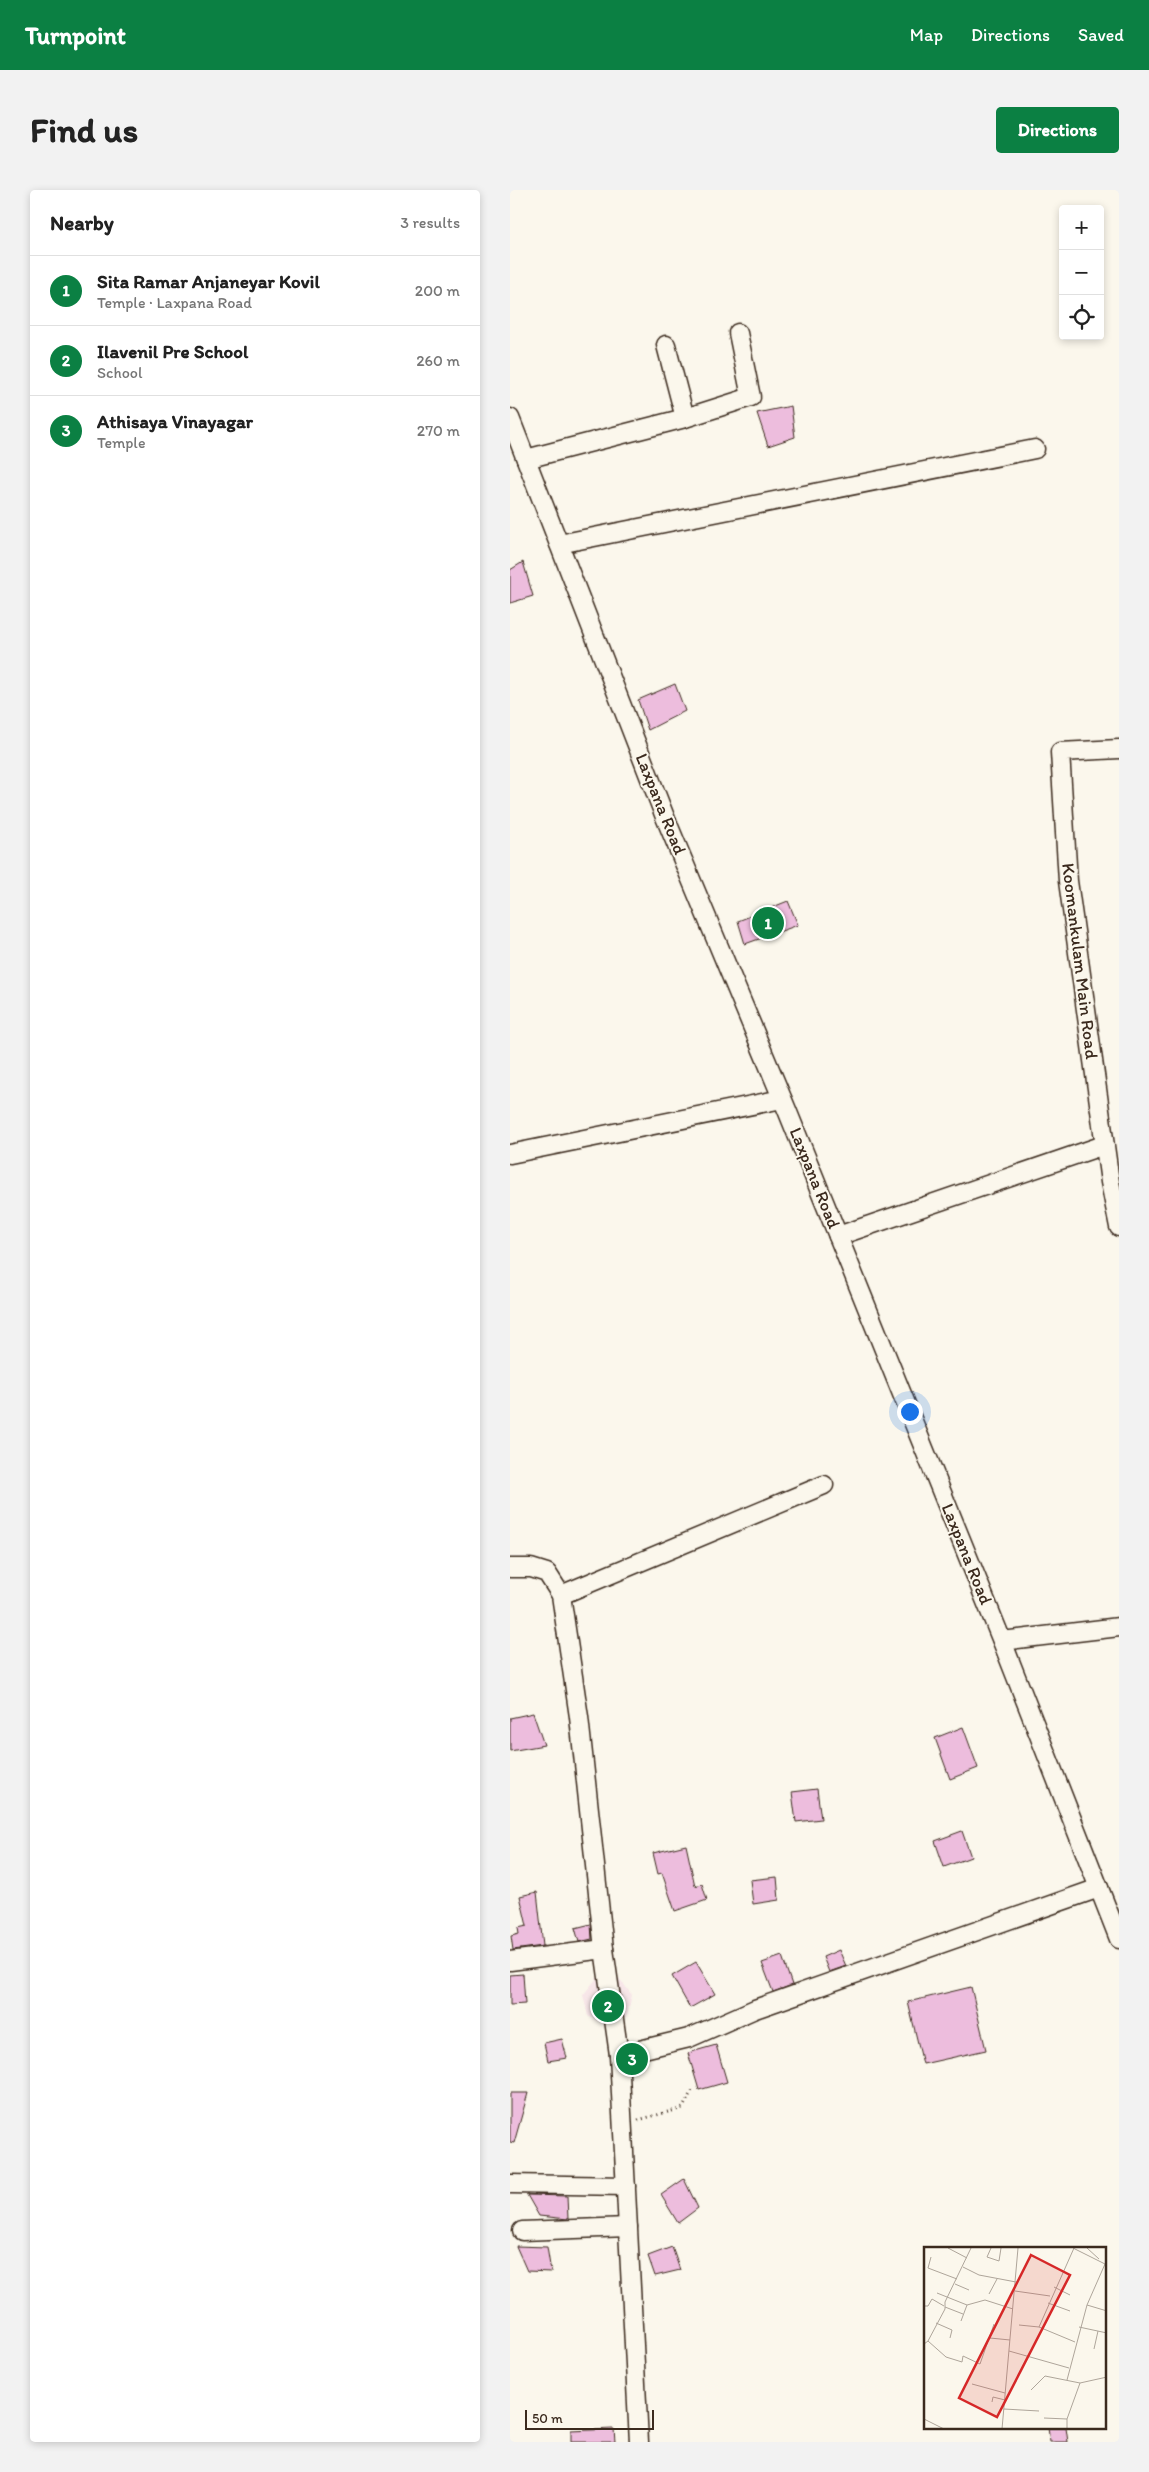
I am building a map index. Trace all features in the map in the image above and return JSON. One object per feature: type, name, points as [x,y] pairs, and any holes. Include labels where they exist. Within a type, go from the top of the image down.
[{"type":"street","points":[[526,459],[685,418],[751,398],[738,333]]},
{"type":"street","points":[[666,345],[685,418]]},
{"type":"street","name":"Laxpana Road","points":[[510,418],[665,818],[838,1236],[1002,1642],[1119,1939]]},
{"type":"street","points":[[559,544],[1035,449]]},
{"type":"street","name":"Koomankulam Main Road","points":[[1119,749],[1060,752],[1068,881],[1104,1145],[1119,1226]]},
{"type":"street","points":[[510,1154],[782,1099]]},
{"type":"street","points":[[838,1236],[1104,1145]]},
{"type":"street","points":[[561,1595],[824,1485]]},
{"type":"street","points":[[510,1568],[531,1568],[547,1572],[561,1595],[579,1717],[604,1949],[620,2055],[639,2442]]},
{"type":"street","points":[[1002,1642],[1119,1627]]},
{"type":"street","points":[[620,2055],[689,2038],[782,2000],[968,1936],[1099,1888]]},
{"type":"street","points":[[510,1961],[604,1949]]},
{"type":"street","points":[[510,2184],[626,2186]]},
{"type":"street","points":[[522,2231],[628,2227]]},
{"type":"path","points":[[623,2124],[683,2108],[693,2088]]},
{"type":"shaded area","points":[[597,1978],[619,1978],[632,1995],[627,2016],[607,2026],[588,2016],[583,1995]]},
{"type":"building","points":[[791,406],[795,437],[768,446],[757,413]]},
{"type":"building","points":[[523,562],[533,596],[510,603],[510,570]]},
{"type":"building","points":[[675,684],[685,711],[648,730],[638,700]]},
{"type":"building","points":[[788,901],[798,925],[745,944],[738,921]]},
{"type":"building","points":[[533,1713],[544,1745],[510,1751],[510,1718]]},
{"type":"building","points":[[963,1727],[978,1768],[950,1779],[935,1738]]},
{"type":"building","points":[[817,1789],[821,1819],[796,1822],[792,1792]]},
{"type":"building","points":[[962,1831],[971,1857],[944,1867],[935,1841]]},
{"type":"building","points":[[686,1845],[695,1886],[702,1884],[707,1900],[675,1911],[662,1873],[658,1874],[653,1853]]},
{"type":"building","points":[[777,1877],[779,1900],[753,1904],[750,1880]]},
{"type":"building","points":[[537,1892],[543,1946],[513,1950],[511,1936],[519,1934],[518,1928],[527,1926],[520,1896]]},
{"type":"building","points":[[591,1924],[592,1939],[579,1942],[575,1928]]},
{"type":"building","points":[[839,1950],[846,1966],[829,1972],[823,1957]]},
{"type":"building","points":[[782,1956],[792,1985],[773,1992],[762,1963]]},
{"type":"building","points":[[696,1962],[715,1994],[690,2008],[672,1976]]},
{"type":"building","points":[[523,1974],[525,2004],[510,2005],[510,1975]]},
{"type":"building","points":[[971,1987],[986,2050],[923,2064],[908,2002]]},
{"type":"building","points":[[562,2039],[567,2058],[548,2061],[544,2043]]},
{"type":"building","points":[[716,2045],[727,2082],[699,2090],[688,2053]]},
{"type":"building","points":[[510,2093],[528,2093],[514,2143],[510,2142]]},
{"type":"building","points":[[684,2179],[698,2208],[678,2223],[661,2195]]},
{"type":"building","points":[[527,2195],[567,2196],[568,2219],[539,2216]]},
{"type":"building","points":[[516,2246],[547,2247],[551,2272],[527,2271]]},
{"type":"building","points":[[672,2247],[680,2270],[655,2276],[648,2256]]},
{"type":"building","points":[[614,2429],[615,2442],[571,2442],[571,2431]]},
{"type":"building","points":[[1048,2430],[1066,2430],[1068,2442],[1050,2442]]},
{"type":"place","name":"Sita Ramar Anjaneyar Kovil","points":[[768,923]]},
{"type":"place","name":"Ilavenil Pre School","points":[[608,2006]]},
{"type":"place","name":"Athisaya Vinayagar","points":[[632,2059]]}]
